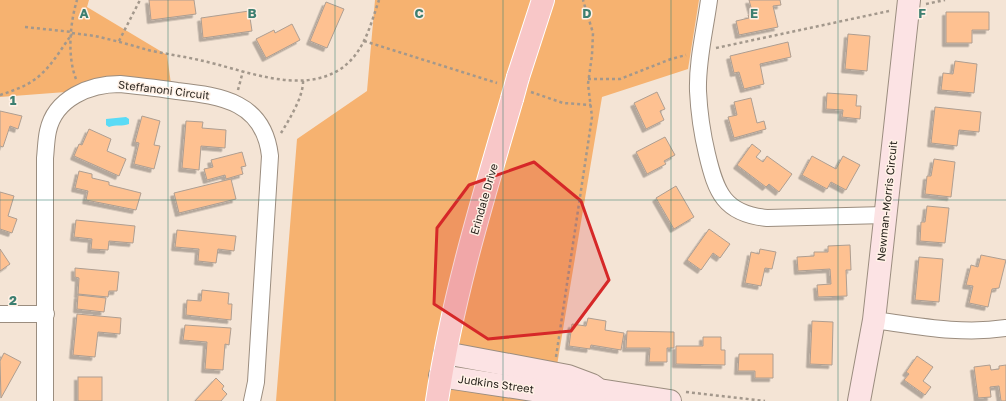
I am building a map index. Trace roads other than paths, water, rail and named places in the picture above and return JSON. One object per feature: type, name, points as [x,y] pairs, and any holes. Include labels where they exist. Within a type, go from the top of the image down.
[{"type":"main road","name":"Erindale Drive","points":[[436,401],[445,353],[474,231],[515,88],[543,0]]},
{"type":"street","points":[[709,0],[698,90],[701,123],[712,175],[717,189],[726,201],[739,211],[753,216],[768,218],[886,215]]},
{"type":"street","name":"Newman-Morris Circuit","points":[[859,401],[874,320],[908,4]]},
{"type":"street","name":"Steffanoni Circuit","points":[[45,401],[45,158],[48,129],[63,104],[88,88],[109,84],[120,84],[211,95],[232,102],[245,110],[258,123],[266,139],[270,156],[256,382],[252,401]]},
{"type":"street","points":[[0,314],[46,314]]},
{"type":"street","points":[[874,320],[958,331],[986,331],[1006,328]]},
{"type":"street","name":"Judkins Street","points":[[445,353],[568,376],[599,390],[670,401]]},
{"type":"street","name":"Judkins Street","points":[[440,376],[574,396],[599,390]]},
{"type":"water","points":[[126,117],[129,119],[129,124],[109,127],[106,125],[106,119]]}]
